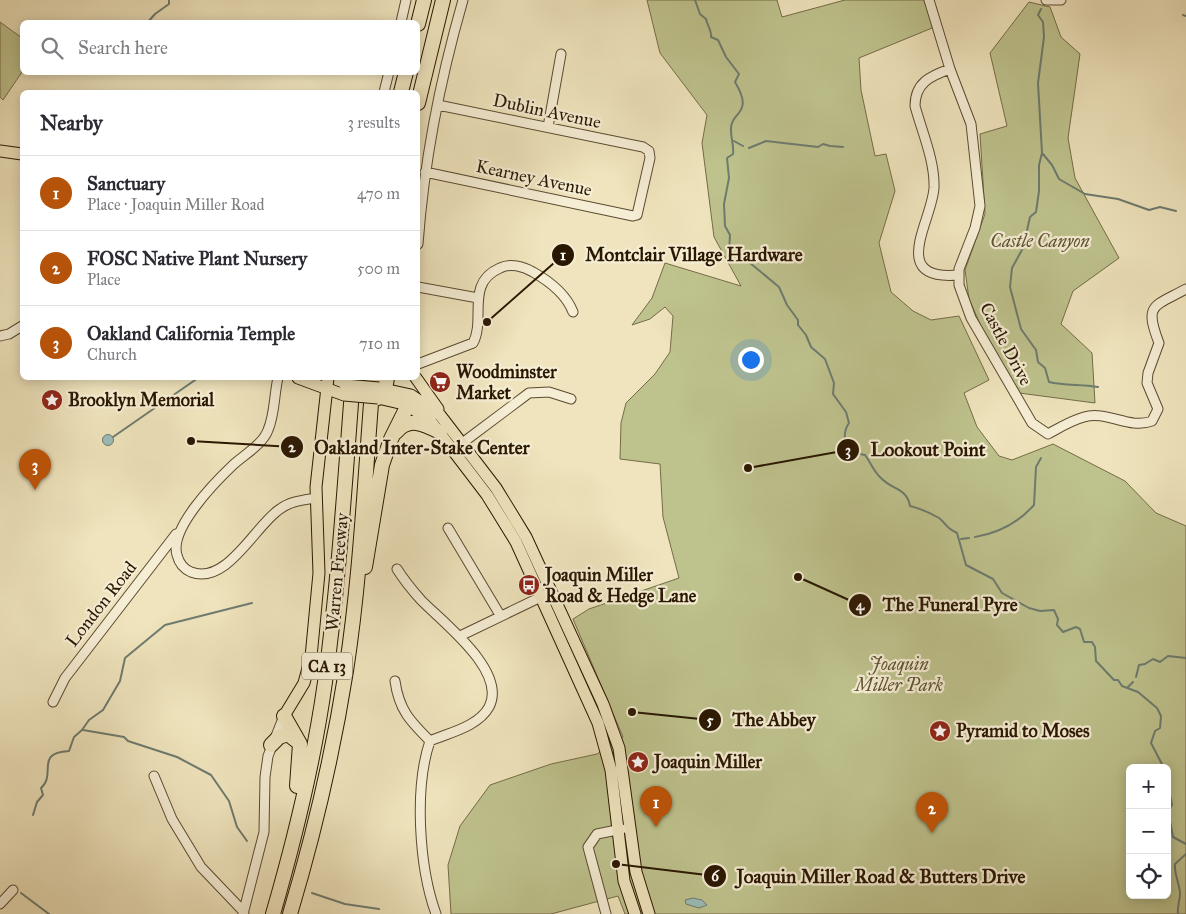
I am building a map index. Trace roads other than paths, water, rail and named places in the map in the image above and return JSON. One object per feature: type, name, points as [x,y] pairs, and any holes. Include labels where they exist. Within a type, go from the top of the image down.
[{"type":"highway","points":[[419,20],[424,0]]},
{"type":"highway","points":[[420,95],[443,0]]},
{"type":"highway","points":[[402,90],[405,75]]},
{"type":"highway","name":"Warren Freeway","points":[[273,914],[304,795],[325,684],[338,564],[348,386]]},
{"type":"highway","name":"Warren Freeway","points":[[290,914],[307,858],[333,745],[355,604],[380,386]]},
{"type":"highway","points":[[355,604],[362,588],[381,470],[391,439],[409,400]]},
{"type":"highway","points":[[391,439],[399,428],[408,422],[418,422],[444,428]]},
{"type":"highway","points":[[273,914],[298,781],[300,744],[284,716]]},
{"type":"highway","points":[[271,745],[279,737],[288,734],[297,739],[300,744]]},
{"type":"main road","points":[[0,151],[20,154]]},
{"type":"main road","points":[[310,380],[348,386],[380,386],[409,400],[425,415],[462,442],[496,488],[526,537],[546,594],[598,723],[624,829],[649,914]]},
{"type":"main road","points":[[417,380],[444,428],[453,450],[488,495],[546,594]]},
{"type":"main road","points":[[284,716],[304,683],[312,657],[319,573],[316,476],[327,383]]},
{"type":"main road","points":[[624,829],[624,880],[636,914]]},
{"type":"street","points":[[401,20],[406,0]]},
{"type":"street","points":[[420,223],[425,172],[462,0]]},
{"type":"street","points":[[929,0],[950,69],[970,124],[980,206],[958,275],[943,276],[928,269],[922,263],[918,247],[934,189],[932,169],[915,106],[915,97],[923,82],[950,69]]},
{"type":"street","points":[[1046,0],[1061,0]]},
{"type":"street","points":[[548,127],[561,54]]},
{"type":"street","points":[[384,90],[388,75]]},
{"type":"street","name":"Dublin Avenue","points":[[438,105],[642,147],[649,151],[650,158],[637,215]]},
{"type":"street","name":"Kearney Avenue","points":[[425,172],[637,215]]},
{"type":"street","points":[[420,363],[473,343],[478,298],[482,283],[493,271],[505,266],[529,269],[547,280],[569,303],[573,312]]},
{"type":"street","name":"Castle Drive","points":[[958,275],[959,285],[971,318],[1032,423],[1048,434],[1084,416],[1098,416],[1132,424],[1144,424],[1152,421],[1158,409],[1150,392],[1148,373],[1159,343],[1151,324],[1150,314],[1156,305],[1186,290]]},
{"type":"street","points":[[420,287],[478,298]]},
{"type":"street","points":[[0,336],[9,334],[20,327]]},
{"type":"street","name":"London Road","points":[[53,702],[65,678],[217,480],[268,431],[278,380]]},
{"type":"street","points":[[409,400],[415,380]]},
{"type":"street","points":[[453,450],[529,394],[549,392],[571,399]]},
{"type":"street","points":[[180,530],[176,551],[181,565],[193,573],[213,572],[234,558],[279,509],[290,503],[316,498]]},
{"type":"street","points":[[448,528],[500,615]]},
{"type":"street","points":[[397,569],[421,600],[460,636],[487,676],[492,696],[489,708],[479,718],[463,728],[430,741]]},
{"type":"street","points":[[460,636],[546,594]]},
{"type":"street","points":[[395,681],[397,699],[406,716],[430,741]]},
{"type":"street","points":[[243,913],[264,832],[265,777],[271,745],[284,716]]},
{"type":"street","points":[[430,741],[424,764],[421,813],[425,868],[436,914]]},
{"type":"street","points":[[154,776],[172,819],[201,867],[243,913]]},
{"type":"street","points":[[606,914],[588,847],[597,834],[624,829]]},
{"type":"street","points":[[0,904],[13,890]]},
{"type":"water","points":[[108,434],[114,440],[108,446],[102,440]]},
{"type":"water","points":[[693,898],[702,900],[707,905],[699,908],[686,904],[685,900]]},
{"type":"waterway","points":[[150,20],[169,4],[169,0]]},
{"type":"waterway","points":[[695,0],[700,14],[706,19],[711,37],[718,40],[726,57],[739,74],[735,82],[743,101],[742,107],[732,124],[733,154],[727,158],[729,178],[724,204],[725,226],[730,235],[729,253],[730,255],[744,258],[779,287],[811,347],[825,359],[834,383],[833,394],[846,412],[849,423],[845,434],[845,441],[849,452],[865,455],[879,476],[906,496],[910,506],[939,518],[957,533],[966,565],[993,579],[1002,593],[1029,608],[1040,611],[1054,610],[1058,619],[1057,625],[1063,632],[1076,627],[1080,629],[1084,642],[1092,642],[1095,647],[1096,661],[1114,680],[1118,680],[1122,686],[1138,692],[1157,708],[1161,716],[1160,728],[1155,731],[1151,743],[1162,764]]},
{"type":"waterway","points":[[1041,9],[1038,15],[1043,22],[1044,37],[1038,83],[1042,153],[1039,165],[1039,191],[1036,212],[1030,217],[1023,248],[1012,268],[1010,287],[1021,329],[1036,350],[1038,362],[1045,368],[1049,382],[1098,387]]},
{"type":"waterway","points":[[734,141],[743,146]]},
{"type":"waterway","points":[[749,148],[766,141],[818,147],[823,144],[843,147]]},
{"type":"waterway","points":[[1043,154],[1052,165],[1059,179],[1085,194],[1118,199],[1149,210],[1160,207],[1176,211]]},
{"type":"waterway","points":[[113,437],[195,380]]},
{"type":"waterway","points":[[975,537],[992,533],[1008,526],[1034,505],[1036,467],[1041,458]]},
{"type":"waterway","points":[[961,539],[969,538]]},
{"type":"waterway","points":[[33,815],[37,802],[43,795],[41,788],[47,777],[49,760],[58,753],[69,751],[74,737],[89,720],[103,710],[120,681],[125,658],[165,625],[252,603]]},
{"type":"waterway","points":[[1136,677],[1139,665],[1153,659],[1160,662],[1168,656],[1186,658]]},
{"type":"waterway","points":[[1127,688],[1133,682]]},
{"type":"waterway","points":[[83,730],[124,737],[128,741],[177,757],[211,775],[229,801],[237,827],[247,841]]},
{"type":"waterway","points":[[1171,800],[1171,806]]},
{"type":"waterway","points":[[1169,809],[1168,811],[1173,837],[1186,844]]},
{"type":"waterway","points":[[1178,914],[1180,893],[1175,864],[1186,854]]},
{"type":"waterway","points":[[21,893],[49,914]]},
{"type":"waterway","points":[[312,893],[345,904],[379,909]]},
{"type":"place","name":"Montclair Village Hardware","points":[[487,322]]},
{"type":"place","name":"Woodminster Market","points":[[440,382]]},
{"type":"place","name":"Brooklyn Memorial","points":[[52,400]]},
{"type":"place","name":"Oakland Inter-Stake Center","points":[[191,441]]},
{"type":"place","name":"Lookout Point","points":[[748,468]]},
{"type":"place","name":"Oakland California Temple","points":[[35,490]]},
{"type":"place","name":"The Funeral Pyre","points":[[798,577]]},
{"type":"place","name":"Joaquin Miller Road & Hedge Lane","points":[[529,585]]},
{"type":"place","name":"The Abbey","points":[[632,712]]},
{"type":"place","name":"Pyramid to Moses","points":[[940,731]]},
{"type":"place","name":"Joaquin Miller","points":[[638,762]]},
{"type":"place","name":"Sanctuary","points":[[656,827]]},
{"type":"place","name":"FOSC Native Plant Nursery","points":[[932,833]]},
{"type":"place","name":"Joaquin Miller Road & Butters Drive","points":[[616,864]]},
{"type":"park label","name":"Castle Canyon","points":[[1040,241]]},
{"type":"park label","name":"Joaquin Miller Park","points":[[899,674]]}]
